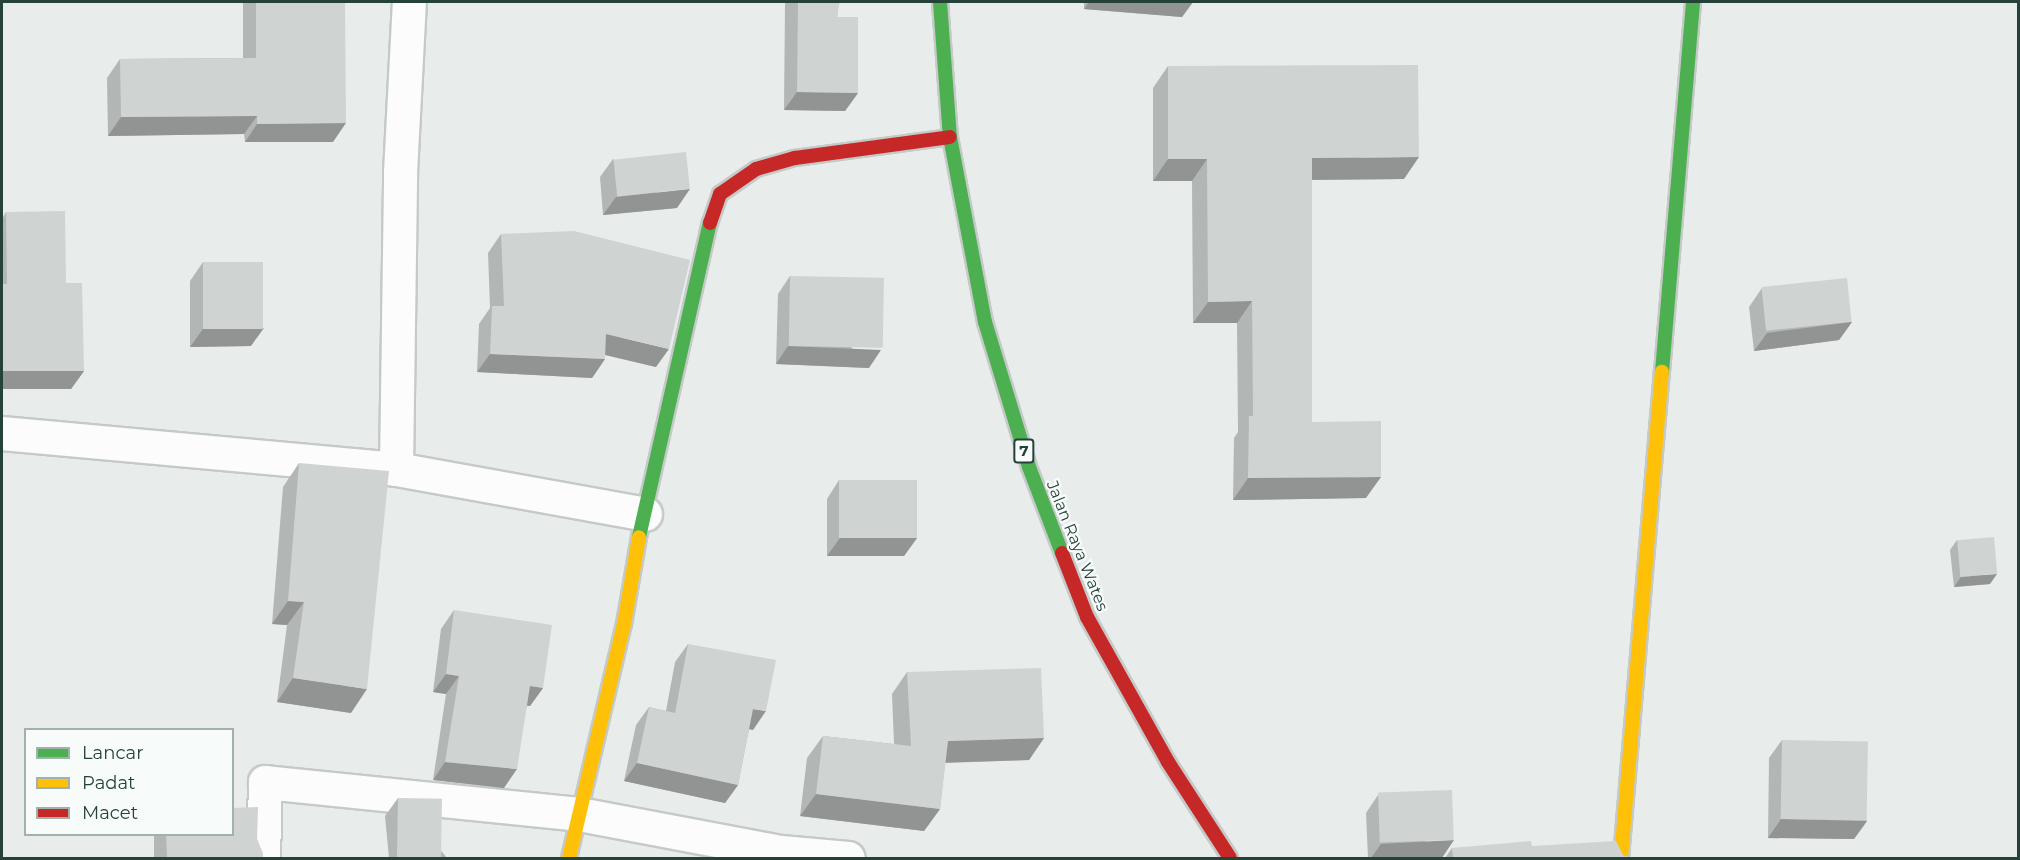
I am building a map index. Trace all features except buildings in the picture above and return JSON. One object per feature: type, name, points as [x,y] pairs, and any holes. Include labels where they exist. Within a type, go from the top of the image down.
[{"type":"main road","name":"Jalan Raya Wates","points":[[940,2],[950,136],[985,322],[1029,467],[1082,606],[1168,762],[1230,858]]},
{"type":"main road","points":[[1621,858],[1693,2]]},
{"type":"main road","points":[[569,858],[707,231],[720,194],[756,169],[795,158],[950,136]]},
{"type":"street","points":[[396,469],[400,172],[409,2]]},
{"type":"street","points":[[2,433],[396,469],[645,514]]},
{"type":"street","points":[[263,858],[265,782],[579,813],[781,852],[848,858]]},
{"type":"traffic: fast","points":[[940,2],[950,137],[985,322],[1029,467],[1062,553]]},
{"type":"traffic: fast","points":[[1662,372],[1693,2]]},
{"type":"traffic: fast","points":[[639,537],[710,223]]},
{"type":"traffic: slow","points":[[1621,858],[1662,372]]},
{"type":"traffic: slow","points":[[569,858],[624,624],[639,537]]},
{"type":"traffic: jam","points":[[710,223],[720,194],[756,169],[795,158],[950,137]]},
{"type":"traffic: jam","points":[[1062,553],[1087,617],[1168,762],[1230,858]]}]
